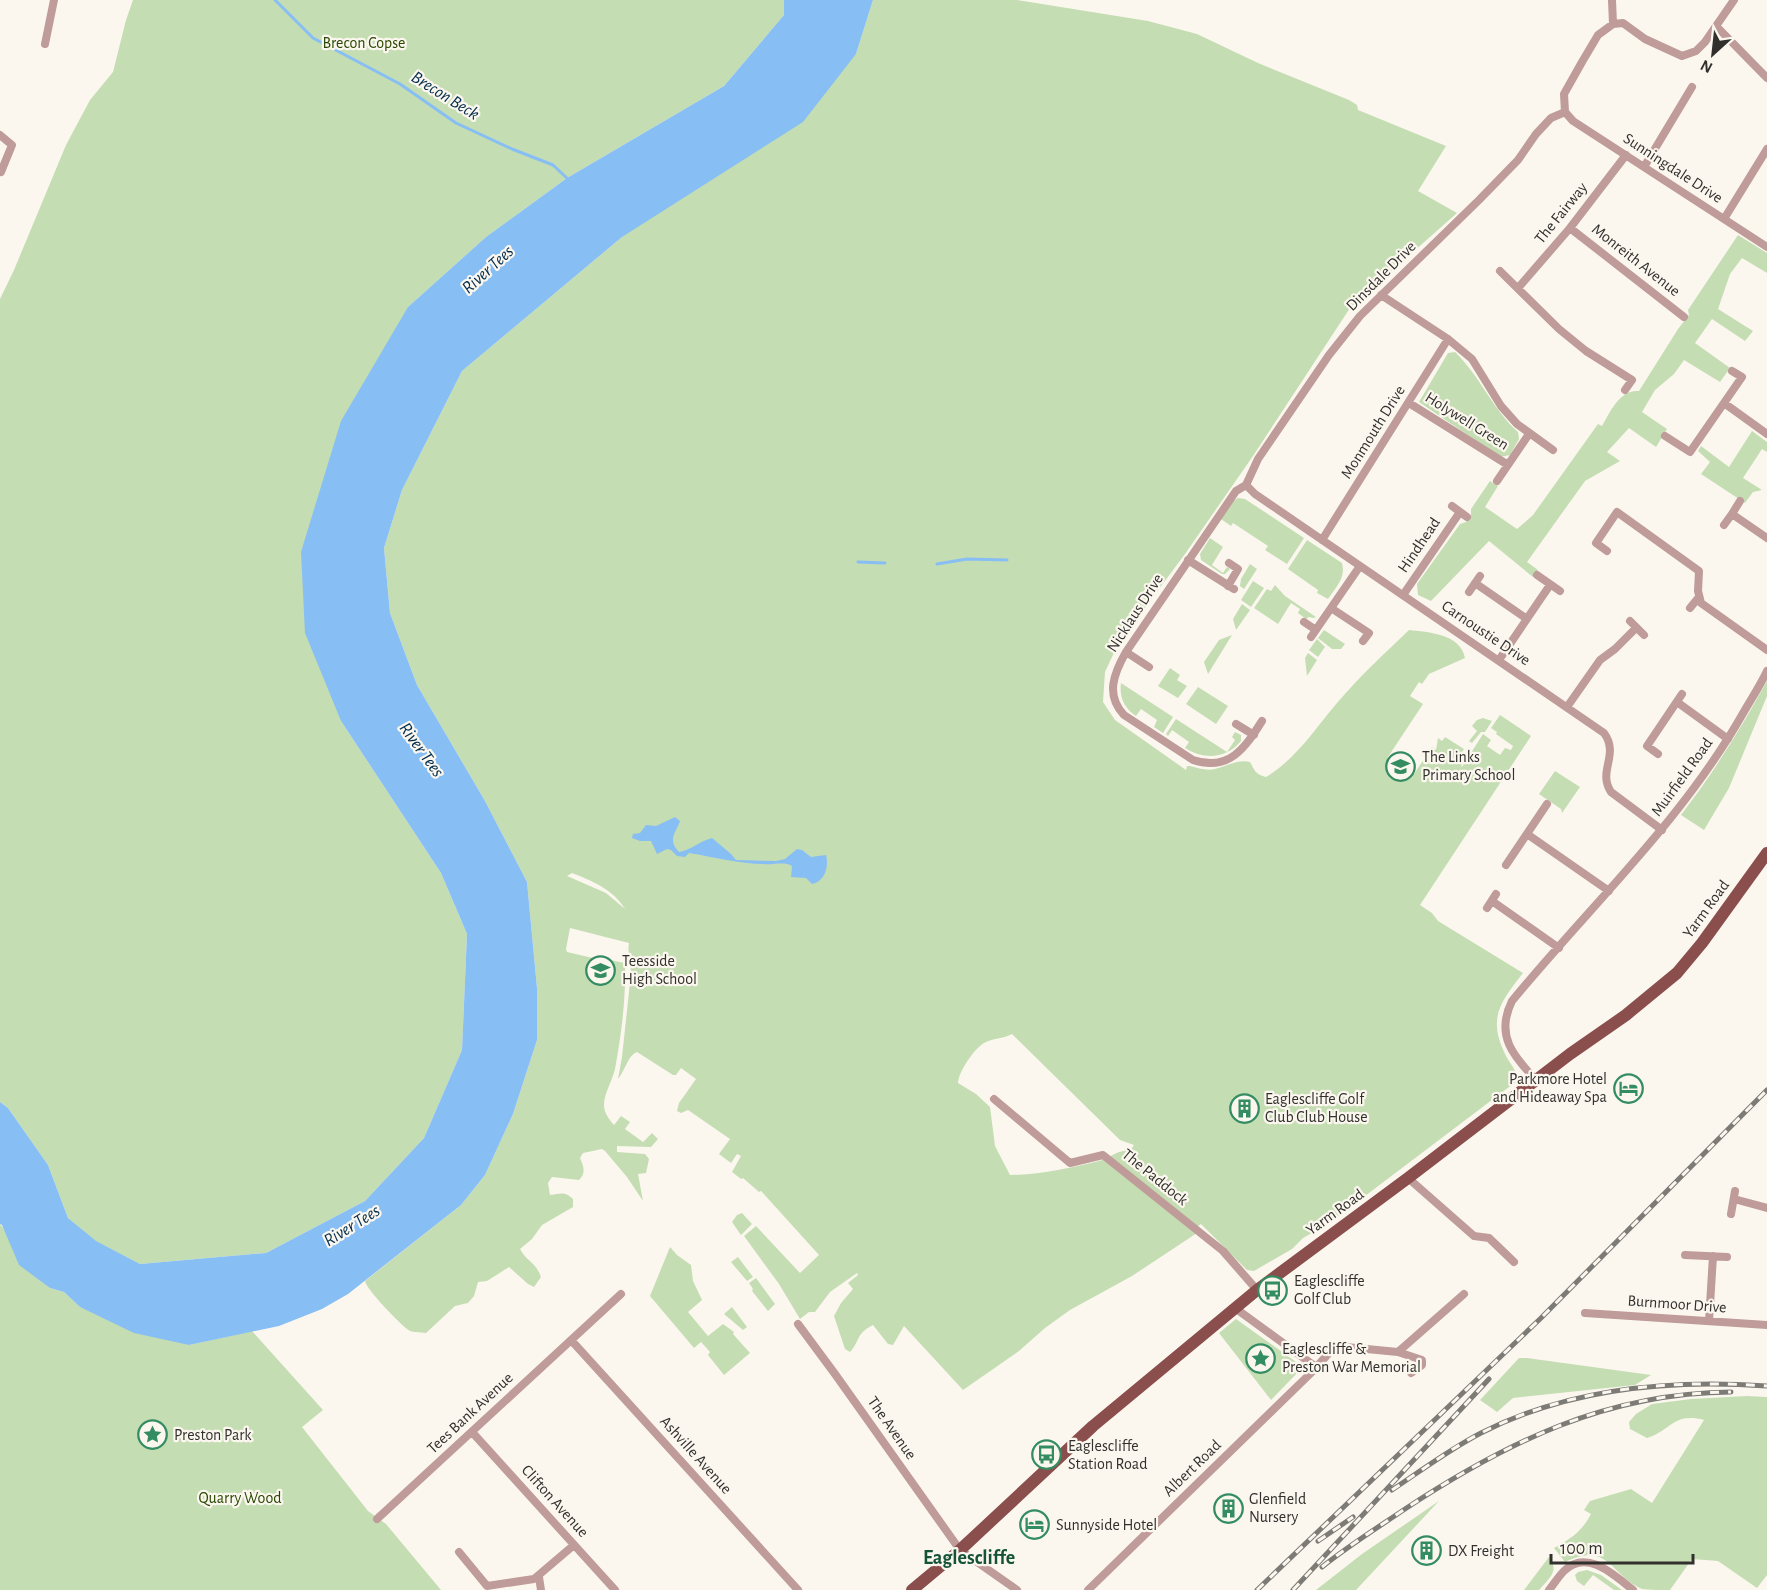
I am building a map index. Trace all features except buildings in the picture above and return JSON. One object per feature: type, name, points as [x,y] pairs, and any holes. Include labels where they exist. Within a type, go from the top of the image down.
[{"type":"main road","name":"Yarm Road","points":[[912,1590],[960,1550],[1094,1426],[1257,1290],[1626,1015],[1677,973],[1702,943],[1767,853]]},
{"type":"street","points":[[45,44],[54,0]]},
{"type":"street","points":[[1612,0],[1613,24]]},
{"type":"street","points":[[1565,112],[1564,94],[1577,70],[1599,35],[1613,24],[1623,24],[1645,39],[1682,56],[1696,51],[1734,0]]},
{"type":"street","points":[[1716,26],[1767,78]]},
{"type":"street","points":[[1644,167],[1692,87]]},
{"type":"street","name":"Sunningdale Drive","points":[[1565,112],[1573,121],[1767,247]]},
{"type":"street","name":"Dinsdale Drive","points":[[1246,485],[1258,459],[1329,355],[1360,316],[1479,200],[1518,159],[1551,118],[1565,112]]},
{"type":"street","points":[[0,135],[12,145],[1,172]]},
{"type":"street","points":[[1724,219],[1767,149]]},
{"type":"street","name":"The Fairway","points":[[1518,288],[1570,228],[1626,155]]},
{"type":"street","name":"Monreith Avenue","points":[[1570,228],[1684,317]]},
{"type":"street","points":[[1500,271],[1559,329],[1586,351],[1632,380],[1625,390]]},
{"type":"street","name":"Holywell Green","points":[[1381,295],[1448,339],[1472,359],[1502,406],[1529,434],[1553,450]]},
{"type":"street","points":[[1674,309],[1682,300]]},
{"type":"street","name":"Monmouth Drive","points":[[1322,540],[1448,339]]},
{"type":"street","points":[[1665,436],[1690,452],[1742,377],[1732,371]]},
{"type":"street","name":"Holywell Green","points":[[1409,403],[1508,465]]},
{"type":"street","points":[[1724,403],[1767,434]]},
{"type":"street","name":"Holywell Green","points":[[1497,481],[1529,434]]},
{"type":"street","name":"Carnoustie Drive","points":[[1246,485],[1255,494],[1604,733],[1608,738],[1611,753],[1605,776],[1611,792],[1662,830]]},
{"type":"street","name":"Nicklaus Drive","points":[[1246,485],[1236,491],[1126,652],[1116,670],[1113,693],[1120,711],[1201,763],[1215,763],[1231,758],[1246,746],[1262,721]]},
{"type":"street","points":[[1724,525],[1740,501]]},
{"type":"street","name":"Hindhead","points":[[1403,595],[1463,514],[1452,506]]},
{"type":"street","points":[[1607,551],[1596,543],[1617,512],[1699,571],[1701,603],[1767,650]]},
{"type":"street","points":[[1732,514],[1767,538]]},
{"type":"street","points":[[1188,560],[1231,588],[1238,569],[1229,563]]},
{"type":"street","points":[[1304,622],[1314,634],[1360,566]]},
{"type":"street","points":[[1536,575],[1560,591]]},
{"type":"street","points":[[1469,591],[1477,580],[1527,619]]},
{"type":"street","points":[[1499,660],[1550,585]]},
{"type":"street","points":[[1690,609],[1699,597]]},
{"type":"street","points":[[1331,608],[1369,633],[1363,641]]},
{"type":"street","points":[[1567,707],[1600,660],[1615,648],[1633,624],[1644,635]]},
{"type":"street","points":[[1126,652],[1149,667]]},
{"type":"street","name":"Muirfield Road","points":[[1536,1080],[1515,1058],[1505,1033],[1508,1010],[1512,1001],[1662,830],[1728,740],[1767,671]]},
{"type":"street","points":[[1658,754],[1647,746],[1679,698],[1728,740]]},
{"type":"street","points":[[1236,724],[1254,735]]},
{"type":"street","points":[[1506,865],[1547,804]]},
{"type":"street","points":[[1527,834],[1609,891]]},
{"type":"street","points":[[1492,901],[1558,948]]},
{"type":"street","name":"The Paddock","points":[[994,1099],[1070,1162],[1103,1155],[1224,1251],[1257,1290]]},
{"type":"street","points":[[1408,1178],[1474,1236],[1489,1238],[1514,1262]]},
{"type":"street","points":[[1731,1214],[1734,1195],[1767,1208]]},
{"type":"street","points":[[1685,1256],[1726,1257]]},
{"type":"street","points":[[1709,1321],[1713,1256]]},
{"type":"street","name":"Tees Bank Avenue","points":[[377,1519],[621,1294]]},
{"type":"street","points":[[1398,1352],[1464,1294]]},
{"type":"street","points":[[1235,1308],[1316,1367]]},
{"type":"street","name":"Burnmoor Drive","points":[[1585,1313],[1767,1325]]},
{"type":"street","name":"The Avenue","points":[[798,1324],[960,1550],[1017,1590]]},
{"type":"street","name":"Ashville Avenue","points":[[571,1340],[798,1590]]},
{"type":"street","name":"Albert Road","points":[[1088,1590],[1335,1346],[1398,1352]]},
{"type":"street","points":[[1398,1352],[1422,1360],[1422,1365],[1411,1373]]},
{"type":"street","name":"Clifton Avenue","points":[[472,1432],[615,1590]]},
{"type":"street","points":[[459,1552],[487,1586],[539,1577],[574,1545]]},
{"type":"street","points":[[1549,1590],[1565,1570],[1580,1563],[1596,1563],[1633,1590]]},
{"type":"street","points":[[539,1577],[541,1590]]},
{"type":"green space","name":"Brecon Copse","points":[[133,0],[784,0],[784,15],[724,86],[567,178],[486,237],[408,307],[341,721],[441,873],[467,934],[462,1050],[424,1138],[365,1201],[266,1253],[140,1264],[95,1241],[68,1218],[48,1165],[8,1108],[0,1102],[0,299],[66,145],[90,100],[113,72]]},
{"type":"green space","points":[[873,0],[1017,0],[1148,21],[1197,34],[1258,63],[1349,100],[1357,105],[1358,110],[1446,146],[1418,191],[1457,213],[1350,308],[1253,456],[1185,554],[1118,644],[1105,672],[1103,702],[1115,720],[1186,770],[1187,766],[1190,766],[1212,770],[1245,761],[1250,762],[1256,772],[1266,777],[1296,753],[1354,684],[1409,630],[1443,636],[1457,644],[1465,658],[1429,674],[1422,684],[1419,682],[1410,696],[1423,704],[1388,757],[1414,774],[1432,747],[1436,750],[1438,738],[1442,741],[1445,737],[1464,749],[1461,754],[1466,758],[1462,767],[1483,734],[1491,740],[1487,746],[1500,755],[1505,748],[1511,750],[1513,746],[1491,728],[1500,715],[1531,736],[1420,905],[1432,913],[1438,921],[1523,973],[1503,1002],[1497,1021],[1500,1043],[1515,1071],[1517,1081],[1328,1224],[1303,1238],[1292,1249],[1254,1271],[1247,1270],[1201,1224],[1193,1230],[1197,1233],[1132,1276],[1070,1310],[1019,1351],[963,1390],[904,1326],[893,1345],[888,1344],[873,1325],[860,1335],[850,1352],[845,1349],[834,1316],[853,1289],[848,1283],[858,1275],[857,1273],[830,1292],[815,1312],[809,1312],[800,1319],[779,1284],[744,1236],[756,1226],[800,1273],[819,1255],[761,1191],[759,1192],[732,1172],[741,1156],[737,1154],[731,1163],[719,1154],[730,1139],[688,1110],[681,1113],[677,1111],[679,1103],[696,1079],[681,1068],[676,1075],[673,1075],[637,1052],[631,1056],[618,1079],[631,973],[629,943],[570,928],[567,952],[624,963],[625,966],[624,1005],[619,1044],[615,1069],[604,1105],[614,1125],[621,1116],[630,1122],[625,1129],[643,1142],[652,1133],[658,1139],[651,1147],[617,1146],[617,1152],[645,1154],[649,1159],[646,1173],[638,1174],[643,1201],[605,1151],[602,1149],[583,1153],[580,1158],[583,1172],[579,1180],[552,1177],[548,1183],[550,1195],[567,1195],[573,1199],[573,1207],[542,1225],[532,1239],[520,1249],[541,1277],[534,1287],[509,1267],[487,1281],[478,1282],[474,1296],[468,1303],[455,1306],[426,1333],[411,1331],[383,1306],[365,1281],[461,1205],[485,1175],[513,1114],[537,1040],[537,988],[527,882],[485,801],[417,685],[390,613],[384,548],[402,490],[462,371],[622,237],[856,54]],"holes":[[[572,873],[608,891],[625,909],[606,893],[567,876]],[[1012,1034],[1120,1140],[1134,1145],[1130,1151],[1122,1151],[1099,1161],[1066,1169],[1010,1175],[995,1146],[990,1107],[976,1094],[958,1083],[964,1067],[980,1046],[987,1041]]]},
{"type":"green space","points":[[1738,235],[1767,253],[1767,273],[1742,258],[1730,274],[1718,309],[1753,331],[1745,341],[1712,319],[1695,343],[1730,368],[1720,382],[1684,360],[1674,374],[1655,390],[1642,412],[1667,429],[1656,447],[1629,428],[1607,452],[1620,461],[1585,481],[1527,562],[1538,570],[1533,577],[1489,541],[1431,601],[1418,595],[1417,584],[1460,524],[1466,522],[1471,515],[1471,509],[1490,481],[1498,486],[1485,507],[1517,529],[1533,515],[1598,424],[1602,426],[1616,402],[1632,391],[1639,391],[1689,315],[1688,310]]},
{"type":"green space","points":[[1455,352],[1464,361],[1501,414],[1518,432],[1519,439],[1510,455],[1500,457],[1419,402],[1448,353]]},
{"type":"green space","points":[[1752,431],[1767,442],[1767,452],[1762,449],[1743,478],[1762,490],[1753,492],[1745,503],[1701,474],[1710,462],[1698,451],[1701,446],[1729,467]]},
{"type":"green space","points":[[1238,498],[1245,499],[1304,538],[1287,564],[1265,550],[1268,546],[1233,523],[1231,526],[1221,519],[1233,501]]},
{"type":"green space","points":[[1210,538],[1223,547],[1212,565],[1223,573],[1227,567],[1230,569],[1225,574],[1222,574],[1201,560],[1200,554]]},
{"type":"green space","points":[[1307,540],[1342,563],[1343,573],[1328,599],[1288,569]]},
{"type":"green space","points":[[1250,564],[1257,569],[1244,589],[1240,586],[1241,579]]},
{"type":"green space","points":[[1253,581],[1264,588],[1251,607],[1241,600]]},
{"type":"green space","points":[[1275,585],[1285,596],[1316,617],[1306,619],[1298,613],[1300,609],[1291,603],[1278,624],[1254,608],[1267,589],[1271,591]]},
{"type":"green space","points":[[1242,604],[1250,610],[1236,630],[1233,619]]},
{"type":"green space","points":[[1324,630],[1345,644],[1341,649],[1332,649],[1318,638]]},
{"type":"green space","points":[[1232,635],[1208,674],[1204,662],[1219,640]]},
{"type":"green space","points":[[1317,639],[1325,647],[1318,657],[1309,650]]},
{"type":"green space","points":[[1308,653],[1317,660],[1307,676],[1305,658]]},
{"type":"green space","points":[[1170,668],[1180,675],[1177,680],[1187,686],[1178,698],[1158,686]]},
{"type":"green space","points":[[1767,681],[1767,696],[1729,788],[1704,830],[1681,815],[1727,750]]},
{"type":"green space","points":[[1121,683],[1173,717],[1163,733],[1154,727],[1157,720],[1141,709],[1136,716],[1128,709],[1123,702]]},
{"type":"green space","points":[[1198,687],[1228,706],[1216,724],[1186,704]]},
{"type":"green space","points":[[1483,718],[1492,721],[1485,732],[1481,732],[1472,743],[1469,741],[1477,731],[1472,726],[1477,720]]},
{"type":"green space","points":[[1176,719],[1227,752],[1214,756],[1192,752],[1185,748],[1189,742],[1172,730],[1168,736],[1166,734]]},
{"type":"green space","points":[[1235,732],[1241,735],[1241,741],[1227,752],[1235,740],[1232,737]]},
{"type":"green space","points":[[1555,771],[1580,787],[1562,813],[1561,809],[1539,794]]},
{"type":"green space","points":[[742,1213],[752,1224],[741,1235],[732,1222],[737,1215]]},
{"type":"green space","name":"Preston Park","points":[[0,1224],[50,1288],[64,1292],[80,1307],[189,1345],[252,1331],[323,1410],[302,1427],[368,1511],[386,1524],[441,1590],[0,1590]]},
{"type":"green space","points":[[670,1247],[691,1265],[693,1281],[702,1300],[688,1312],[708,1336],[723,1324],[734,1332],[733,1334],[750,1353],[724,1375],[701,1342],[694,1348],[650,1296]]},
{"type":"green space","points":[[738,1257],[753,1277],[747,1281],[731,1262]]},
{"type":"green space","points":[[756,1278],[775,1304],[768,1311],[752,1291],[749,1283]]},
{"type":"green space","points":[[732,1307],[747,1327],[743,1330],[724,1314]]},
{"type":"green space","points":[[1236,1319],[1303,1367],[1271,1400],[1219,1333]]},
{"type":"green space","points":[[1519,1358],[1651,1375],[1635,1385],[1513,1398],[1497,1412],[1480,1400]]},
{"type":"green space","points":[[1747,1396],[1767,1397],[1767,1575],[1757,1588],[1718,1561],[1692,1559],[1670,1590],[1642,1589],[1631,1583],[1600,1557],[1591,1555],[1565,1562],[1554,1548],[1571,1538],[1584,1525],[1591,1514],[1584,1510],[1590,1501],[1631,1489],[1652,1503],[1704,1420],[1685,1418],[1647,1438],[1630,1429],[1629,1422],[1636,1414],[1652,1404]]},
{"type":"green space","points":[[1439,1501],[1356,1590],[1316,1590],[1362,1554]]},
{"type":"green space","points":[[1549,1557],[1553,1570],[1549,1578],[1539,1590],[1524,1590]]},
{"type":"green space","points":[[1587,1570],[1601,1575],[1622,1590],[1614,1590],[1593,1575],[1584,1586],[1577,1581],[1575,1575]]},
{"type":"water","name":"River Tees","points":[[784,0],[873,0],[856,54],[803,122],[622,237],[462,371],[402,490],[384,548],[390,613],[417,685],[485,801],[527,882],[537,988],[537,1040],[513,1114],[485,1175],[461,1205],[348,1294],[322,1309],[279,1326],[189,1345],[134,1333],[80,1307],[64,1292],[50,1288],[19,1265],[0,1224],[0,1102],[8,1108],[48,1165],[68,1218],[96,1241],[140,1264],[266,1253],[365,1201],[424,1138],[462,1050],[467,934],[441,873],[341,721],[305,633],[301,552],[341,421],[408,307],[486,237],[567,178],[724,86],[784,15]]},
{"type":"water","points":[[675,817],[680,821],[673,840],[679,852],[712,838],[736,860],[776,861],[785,859],[797,849],[811,857],[826,855],[825,873],[820,880],[812,884],[806,878],[791,877],[792,866],[782,863],[745,863],[689,853],[685,857],[677,856],[667,849],[657,854],[651,841],[632,838],[633,834],[640,833],[646,825],[656,826]]},
{"type":"waterway","name":"Brecon Beck","points":[[275,0],[313,38],[400,84],[456,123],[553,165],[570,181]]},
{"type":"waterway","points":[[937,564],[967,559],[1007,560]]},
{"type":"waterway","points":[[858,562],[885,563]]},
{"type":"railway","points":[[1257,1590],[1541,1318],[1767,1090]]},
{"type":"railway","points":[[1293,1590],[1489,1379]]},
{"type":"railway","points":[[1392,1490],[1481,1433],[1549,1406],[1620,1390],[1657,1386],[1693,1384],[1767,1386]]},
{"type":"railway","points":[[1322,1567],[1363,1537],[1443,1485],[1520,1443],[1559,1426],[1642,1401],[1731,1392]]},
{"type":"railway","points":[[1318,1541],[1353,1517]]},
{"type":"place","name":"The Links Primary School","points":[[1401,766]]},
{"type":"place","name":"Teesside High School","points":[[601,970]]},
{"type":"place","name":"Parkmore Hotel and Hideaway Spa","points":[[1628,1088]]},
{"type":"place","name":"Eaglescliffe Golf Club Club House","points":[[1244,1108]]},
{"type":"place","name":"Eaglescliffe Golf Club","points":[[1273,1290]]},
{"type":"place","name":"Eaglescliffe & Preston War Memorial","points":[[1261,1358]]},
{"type":"place","name":"Preston Park","points":[[153,1435]]},
{"type":"place","name":"Eaglescliffe Station Road","points":[[1047,1455]]},
{"type":"place","name":"Glenfield Nursery","points":[[1228,1508]]},
{"type":"place","name":"Sunnyside Hotel","points":[[1035,1525]]},
{"type":"place","name":"DX Freight","points":[[1427,1551]]},
{"type":"district","name":"Eaglescliffe","points":[[969,1558]]},
{"type":"park label","name":"Quarry Wood","points":[[240,1498]]}]
